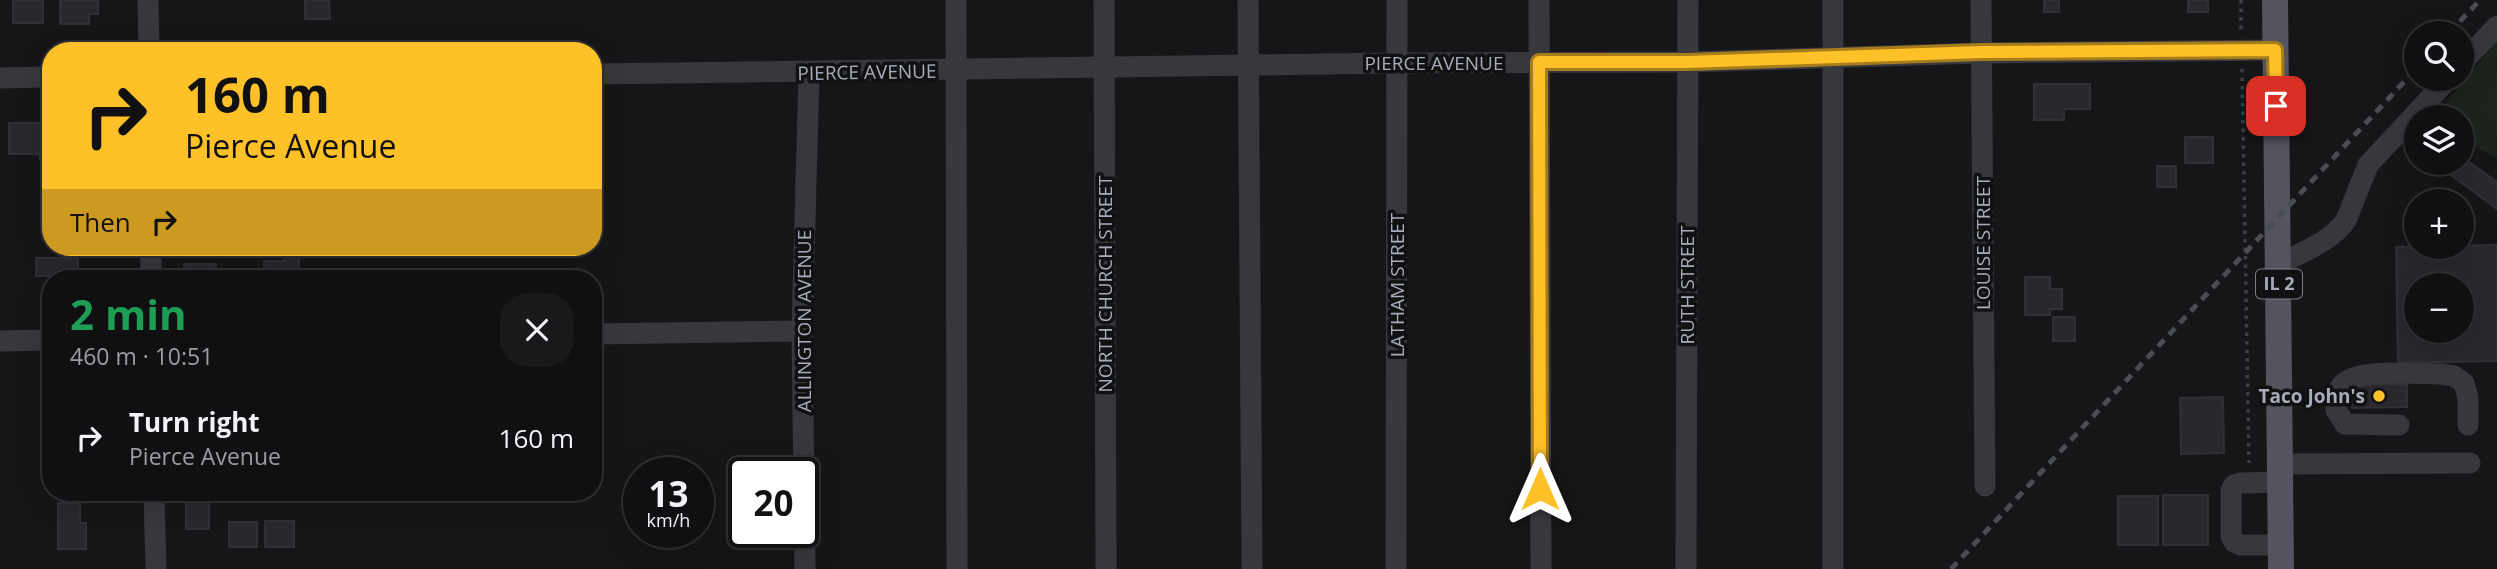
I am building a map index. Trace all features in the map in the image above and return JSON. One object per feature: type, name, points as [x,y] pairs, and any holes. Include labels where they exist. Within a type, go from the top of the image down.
[{"type":"main road","name":"IL 2","points":[[2275,0],[2281,557]]},
{"type":"street","points":[[148,0],[149,42]]},
{"type":"street","points":[[956,0],[957,569]]},
{"type":"street","name":"NORTH CHURCH STREET","points":[[1104,0],[1106,569]]},
{"type":"street","points":[[1248,0],[1252,569]]},
{"type":"street","name":"LATHAM STREET","points":[[1396,569],[1397,0]]},
{"type":"street","points":[[1539,0],[1541,569]]},
{"type":"street","name":"RUTH STREET","points":[[1686,569],[1688,0]]},
{"type":"street","points":[[1833,0],[1833,569]]},
{"type":"street","name":"LOUISE STREET","points":[[1981,0],[1985,486]]},
{"type":"street","points":[[2474,50],[2497,26]]},
{"type":"street","name":"PIERCE AVENUE","points":[[602,74],[1397,63],[1688,62],[1982,52],[2275,50]]},
{"type":"street","name":"ALLINGTON AVENUE","points":[[805,569],[802,331],[809,73]]},
{"type":"street","points":[[0,78],[42,77]]},
{"type":"street","points":[[2279,264],[2325,240],[2341,228],[2347,220],[2368,165],[2437,91]]},
{"type":"street","points":[[602,334],[802,331]]},
{"type":"street","points":[[0,341],[42,340]]},
{"type":"street","points":[[2399,425],[2345,424],[2336,410],[2340,386],[2350,378],[2362,375],[2454,376],[2464,383],[2466,390],[2468,425]]},
{"type":"street","points":[[2281,557],[2234,542],[2231,536],[2231,491],[2234,485],[2281,473],[2470,463]]},
{"type":"street","points":[[155,501],[156,569]]},
{"type":"path","points":[[2241,0],[2249,483]]},
{"type":"shaded area","points":[[2497,41],[2497,158],[2474,146],[2474,105],[2444,105],[2456,91],[2474,91],[2474,69]]},
{"type":"building","points":[[13,0],[43,0],[43,23],[13,23]]},
{"type":"building","points":[[60,0],[98,0],[98,14],[89,14],[89,24],[60,24]]},
{"type":"building","points":[[305,0],[329,0],[330,19],[305,19]]},
{"type":"building","points":[[2044,0],[2059,0],[2059,12],[2044,12]]},
{"type":"building","points":[[2188,0],[2208,0],[2208,12],[2188,12]]},
{"type":"building","points":[[2034,84],[2090,84],[2090,109],[2064,109],[2064,120],[2034,120]]},
{"type":"building","points":[[9,123],[42,123],[42,160],[40,154],[9,154]]},
{"type":"building","points":[[2185,137],[2213,137],[2213,163],[2185,163]]},
{"type":"building","points":[[2157,166],[2176,166],[2176,187],[2157,187]]},
{"type":"building","points":[[2474,166],[2497,182],[2497,209],[2474,192],[2474,189],[2451,175],[2474,175]]},
{"type":"building","points":[[2474,245],[2497,245],[2497,361],[2398,363],[2396,247],[2404,247],[2404,259],[2474,259]]},
{"type":"building","points":[[284,256],[299,256],[299,270],[264,270],[264,261],[284,261]]},
{"type":"building","points":[[36,258],[78,258],[78,270],[42,270],[42,276],[36,276]]},
{"type":"building","points":[[184,264],[216,264],[216,270],[184,270]]},
{"type":"building","points":[[2025,277],[2050,277],[2050,289],[2062,289],[2062,309],[2050,309],[2050,315],[2025,315]]},
{"type":"building","points":[[2053,317],[2075,317],[2075,341],[2053,341]]},
{"type":"building","name":"Taco John's","points":[[2407,384],[2407,407],[2352,408],[2351,385]]},
{"type":"building","points":[[2223,397],[2224,453],[2181,454],[2180,398]]},
{"type":"building","points":[[2163,495],[2208,495],[2208,545],[2163,545]]},
{"type":"building","points":[[2118,496],[2158,496],[2158,545],[2118,545]]},
{"type":"building","points":[[186,501],[209,501],[209,529],[186,529]]},
{"type":"building","points":[[58,503],[80,503],[80,523],[86,523],[86,549],[58,549]]},
{"type":"building","points":[[265,521],[294,521],[294,547],[265,547]]},
{"type":"building","points":[[229,522],[257,522],[257,547],[229,547]]},
{"type":"railway","points":[[2460,21],[2480,0]]},
{"type":"railway","points":[[1951,569],[2404,82]]},
{"type":"place","name":"Taco John's","points":[[2379,396]]},
{"type":"route","points":[[1540,489],[1539,62],[1688,62],[1982,52],[2275,50],[2276,106]]}]
